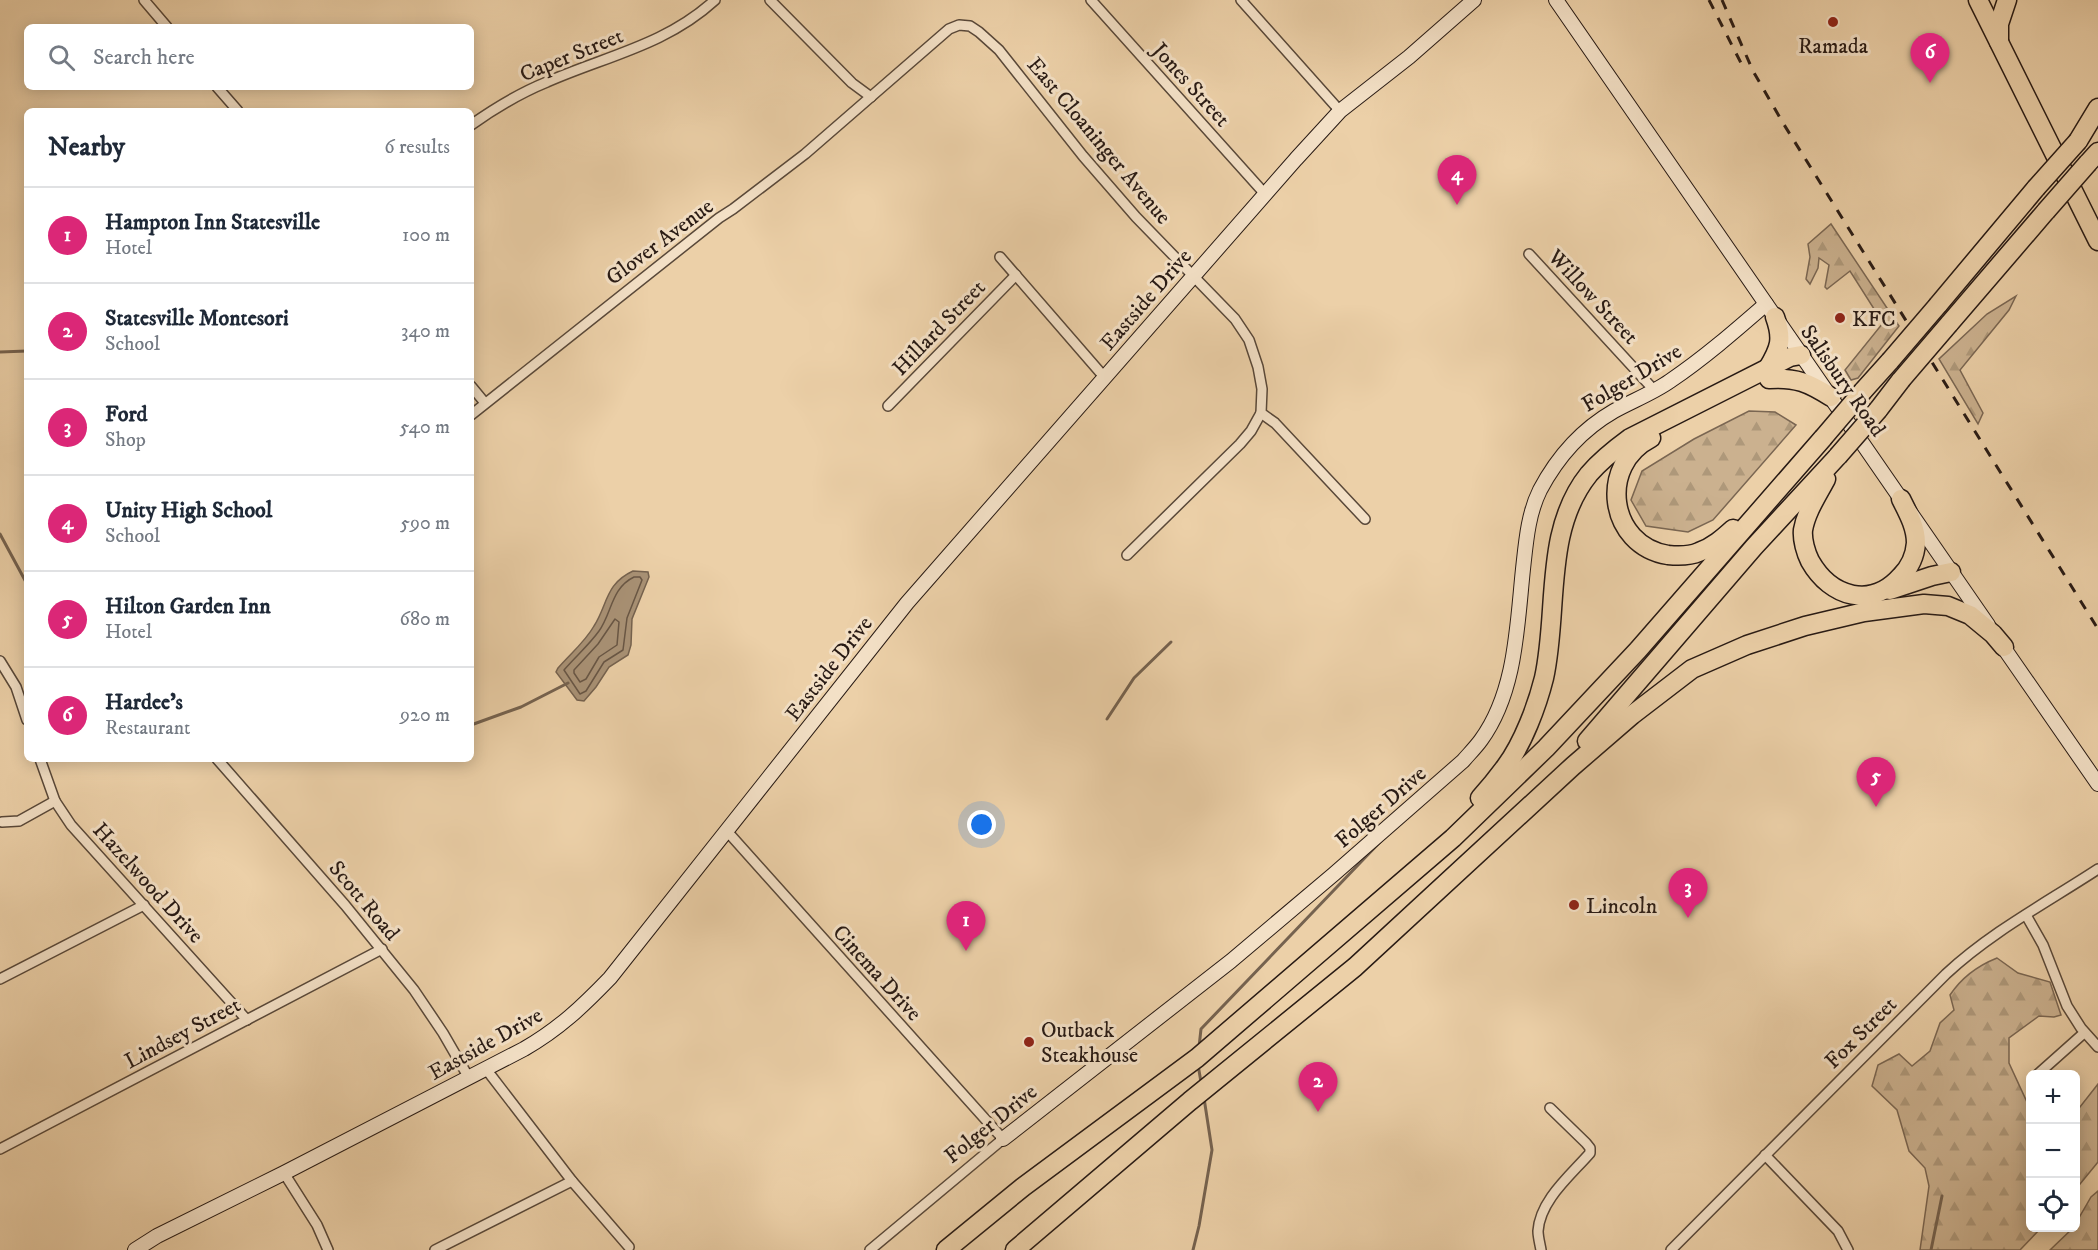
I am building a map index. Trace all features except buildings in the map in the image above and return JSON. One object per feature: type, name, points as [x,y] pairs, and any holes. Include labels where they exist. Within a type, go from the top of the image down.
[{"type":"highway","points":[[1978,0],[2092,223],[2098,241]]},
{"type":"highway","points":[[1999,43],[1999,24],[2007,0]]},
{"type":"highway","points":[[2078,141],[2098,108]]},
{"type":"highway","points":[[946,1250],[1023,1187],[1197,1058],[1453,838],[1546,748],[1638,650],[1803,462],[2098,118]]},
{"type":"highway","points":[[1515,820],[1618,706],[1754,547],[1838,456],[2093,157]]},
{"type":"highway","points":[[1769,374],[1778,351],[1780,332],[1771,311]]},
{"type":"highway","points":[[1801,355],[1790,357],[1769,374],[1638,446],[1630,453],[1619,472],[1616,492],[1618,511],[1627,529],[1641,544],[1668,555],[1698,553],[1716,544],[1803,462]]},
{"type":"highway","points":[[1298,972],[1466,813],[1507,765],[1529,723],[1544,678],[1563,525],[1573,498],[1588,475],[1607,454],[1630,438],[1769,374],[1797,380],[1831,397]]},
{"type":"highway","points":[[1838,456],[1809,512],[1803,532],[1806,554],[1817,572],[1848,595],[1866,597],[1951,572]]},
{"type":"highway","points":[[1882,592],[1892,586],[1908,569],[1914,556],[1916,542],[1911,520],[1901,499]]},
{"type":"highway","points":[[1899,607],[1937,586],[1951,572]]},
{"type":"highway","points":[[1015,1250],[1196,1096],[1356,967],[1632,714],[1692,669],[1748,645],[1805,626],[1864,612],[1924,604],[1948,606],[1970,615],[1993,634],[2004,647]]},
{"type":"street","points":[[144,0],[164,24]]},
{"type":"street","name":"Caper Street","points":[[474,122],[496,107],[547,82],[640,48],[678,28],[715,0]]},
{"type":"street","points":[[770,0],[852,83],[871,97]]},
{"type":"street","name":"Jones Street","points":[[1091,0],[1265,194]]},
{"type":"street","points":[[1241,0],[1340,111]]},
{"type":"street","name":"Eastside Drive","points":[[135,1250],[157,1236],[542,1039],[585,1004],[610,978],[907,603],[1192,276],[1340,111],[1409,57],[1474,0]]},
{"type":"street","name":"Salisbury Road","points":[[1556,0],[2098,784]]},
{"type":"street","name":"East Cloaninger Avenue","points":[[871,97],[949,29],[959,25],[970,26],[979,32],[999,51],[1090,165],[1136,217],[1236,319],[1249,340],[1258,367],[1262,389],[1261,413]]},
{"type":"street","points":[[220,90],[236,108]]},
{"type":"street","name":"Glover Avenue","points":[[474,413],[719,218],[733,210],[805,154],[871,97]]},
{"type":"street","name":"Willow Street","points":[[1529,255],[1654,390]]},
{"type":"street","points":[[1000,257],[1105,378]]},
{"type":"street","name":"Hillard Street","points":[[888,406],[1016,275]]},
{"type":"street","name":"Folger Drive","points":[[870,1250],[1003,1139],[1231,961],[1441,781],[1475,747],[1492,721],[1505,691],[1514,648],[1532,508],[1568,446],[1584,430],[1668,383],[1771,311]]},
{"type":"street","points":[[474,389],[486,403]]},
{"type":"street","points":[[1127,555],[1240,444],[1251,431],[1261,413],[1275,423],[1365,519]]},
{"type":"street","points":[[0,661],[16,687],[24,711]]},
{"type":"street","name":"Hazelwood Drive","points":[[41,762],[55,801],[71,825],[247,1020]]},
{"type":"street","name":"Scott Road","points":[[220,762],[382,950],[431,1016],[469,1078]]},
{"type":"street","points":[[2,822],[19,821],[55,801]]},
{"type":"street","name":"Cinema Drive","points":[[726,830],[1003,1139]]},
{"type":"street","name":"Fox Street","points":[[1671,1250],[1969,952],[2098,869]]},
{"type":"street","points":[[0,980],[144,905]]},
{"type":"street","points":[[2026,915],[2043,945],[2067,1006],[2084,1033],[2098,1047]]},
{"type":"street","name":"Lindsey Street","points":[[0,1149],[382,950]]},
{"type":"street","points":[[2042,1070],[2084,1033]]},
{"type":"street","points":[[486,1069],[572,1181],[629,1247]]},
{"type":"street","points":[[1541,1250],[1538,1233],[1541,1214],[1551,1197],[1590,1153],[1590,1148],[1586,1143],[1550,1108]]},
{"type":"street","points":[[1765,1155],[1838,1232],[1848,1250]]},
{"type":"street","points":[[284,1173],[317,1225],[328,1250]]},
{"type":"street","points":[[435,1250],[572,1181]]},
{"type":"green space","points":[[1831,224],[1899,326],[1858,378],[1851,380],[1845,370],[1883,323],[1850,271],[1827,289],[1825,287],[1829,265],[1819,258],[1818,268],[1810,284],[1806,279],[1810,257],[1808,244]]},
{"type":"green space","points":[[2016,296],[2009,310],[1960,370],[1983,413],[1978,424],[1939,359],[1987,314]]},
{"type":"green space","points":[[1749,411],[1775,412],[1796,425],[1713,520],[1688,532],[1646,526],[1631,500],[1642,471],[1694,439]]},
{"type":"green space","points":[[1997,958],[2018,973],[2050,982],[2061,1015],[2039,1016],[2009,1038],[2009,1063],[2026,1100],[2026,1232],[2037,1232],[2020,1250],[1920,1250],[1929,1186],[1925,1168],[1909,1151],[1897,1110],[1872,1086],[1878,1065],[1899,1054],[1912,1066],[1930,1051],[1940,1023],[1954,1010],[1950,995],[1970,973]]},
{"type":"green space","points":[[2098,1084],[2098,1162],[2080,1184],[2080,1124],[2080,1107]]},
{"type":"green space","points":[[2098,1191],[2098,1250],[2050,1250],[2069,1232],[2080,1232],[2080,1216],[2091,1197]]},
{"type":"water","points":[[633,571],[648,572],[649,577],[632,619],[631,645],[628,655],[609,667],[584,701],[577,700],[556,672],[590,632],[612,588]]},
{"type":"waterway","points":[[0,352],[24,351]]},
{"type":"waterway","points":[[0,534],[24,578]]},
{"type":"waterway","points":[[1107,719],[1134,678],[1171,642]]},
{"type":"waterway","points":[[474,724],[521,707],[568,683]]},
{"type":"waterway","points":[[1199,1047],[1201,1029],[1381,841]]},
{"type":"waterway","points":[[1198,1065],[1201,1082]]},
{"type":"waterway","points":[[1193,1250],[1212,1150],[1204,1098]]},
{"type":"waterway","points":[[1931,1250],[1942,1196]]},
{"type":"railway","points":[[1709,0],[1742,65]]},
{"type":"railway","points":[[1722,0],[1753,71],[1783,123],[2098,629]]},
{"type":"place","name":"Ramada","points":[[1833,22]]},
{"type":"place","name":"Hardee's","points":[[1930,83]]},
{"type":"place","name":"Unity High School","points":[[1457,205]]},
{"type":"place","name":"KFC","points":[[1840,318]]},
{"type":"place","name":"Hilton Garden Inn","points":[[1876,807]]},
{"type":"place","name":"Lincoln","points":[[1574,905]]},
{"type":"place","name":"Ford","points":[[1688,918]]},
{"type":"place","name":"Hampton Inn Statesville","points":[[966,951]]},
{"type":"place","name":"Outback Steakhouse","points":[[1029,1042]]},
{"type":"place","name":"Statesville Montesori","points":[[1318,1112]]}]
